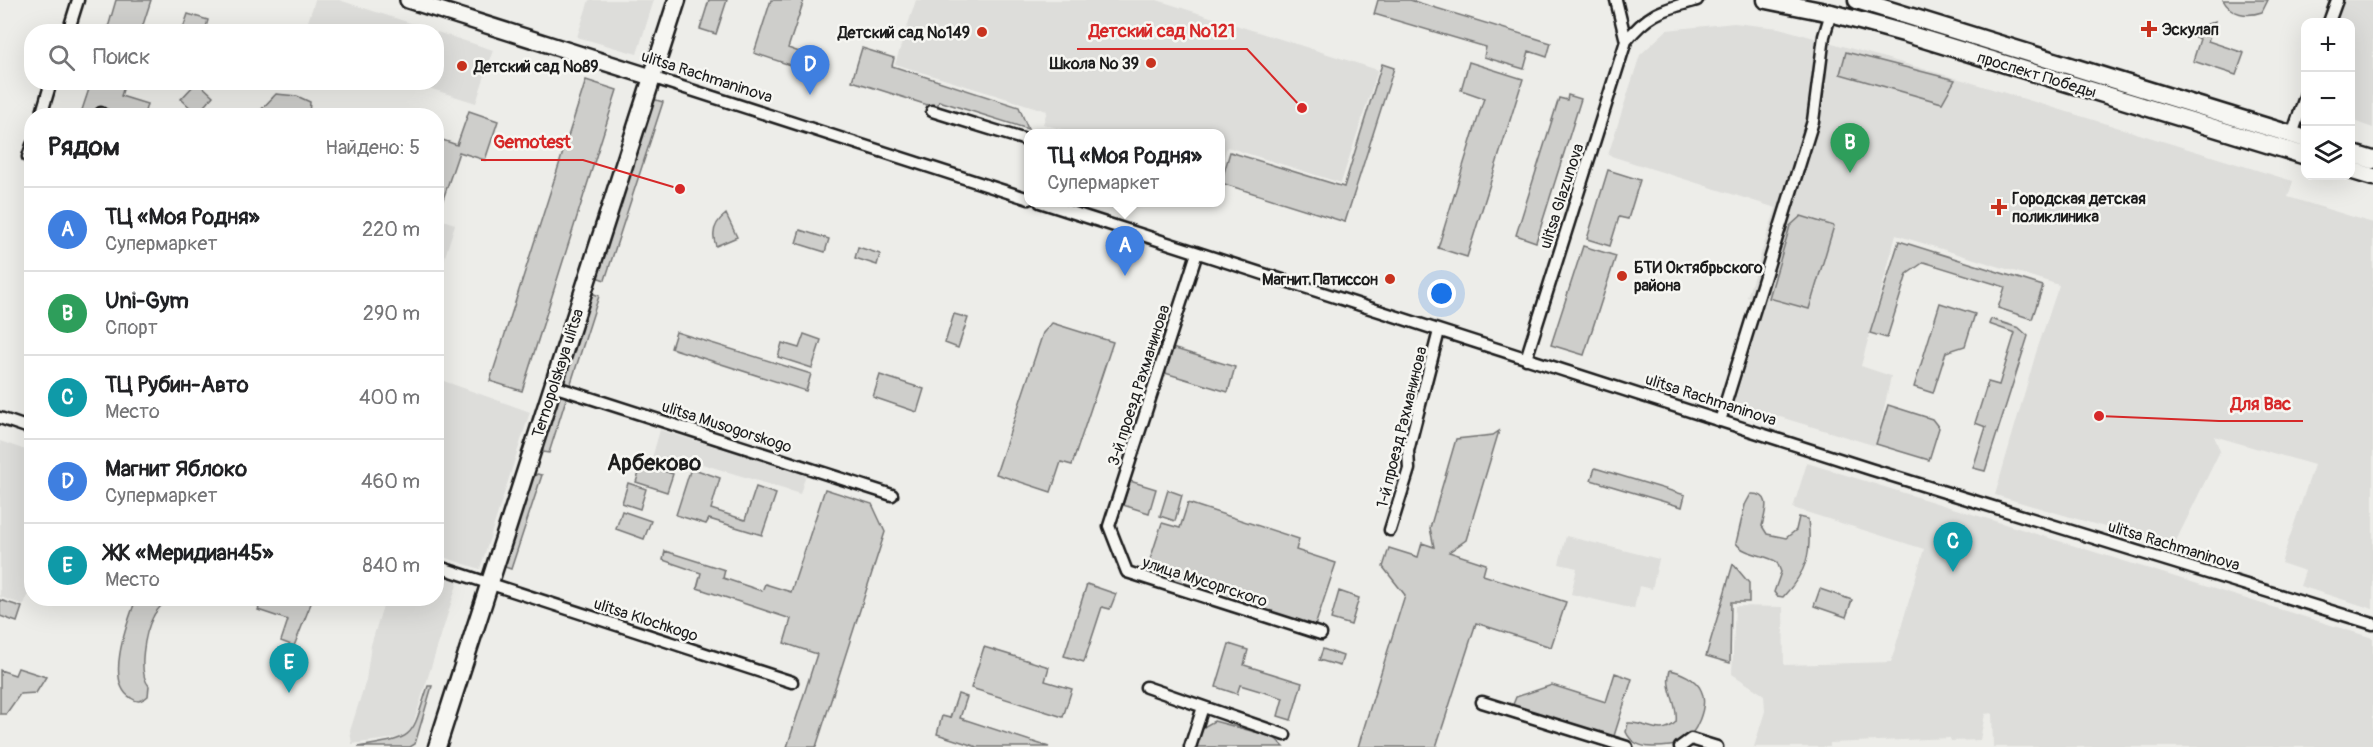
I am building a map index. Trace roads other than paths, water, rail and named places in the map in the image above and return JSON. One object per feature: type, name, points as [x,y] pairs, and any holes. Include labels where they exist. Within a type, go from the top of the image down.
[{"type":"main road","name":"ulitsa Rachmaninova","points":[[408,0],[651,77]]},
{"type":"main road","name":"Ternopolskaya ulitsa","points":[[437,747],[677,0]]},
{"type":"main road","name":"проспект Победы","points":[[1766,0],[1831,13],[1904,33],[2301,154]]},
{"type":"main road","name":"проспект Победы","points":[[1857,0],[2299,137]]},
{"type":"main road","points":[[2355,155],[2373,160]]},
{"type":"main road","points":[[2355,172],[2373,177]]},
{"type":"street","points":[[70,24],[78,0]]},
{"type":"street","points":[[1616,0],[1626,41]]},
{"type":"street","name":"ulitsa Glazunova","points":[[1526,359],[1626,41],[1637,27],[1654,13],[1697,0]]},
{"type":"street","points":[[2330,18],[2337,0]]},
{"type":"street","points":[[1720,421],[1813,121],[1820,59],[1831,13]]},
{"type":"street","name":"ulitsa Rachmaninova","points":[[651,77],[1024,197]]},
{"type":"street","points":[[43,108],[49,90]]},
{"type":"street","points":[[932,111],[1024,139]]},
{"type":"street","name":"ulitsa Rachmaninova","points":[[1055,207],[2127,550],[2373,624]]},
{"type":"street","name":"3-й проезд Рахманинова","points":[[1109,526],[1197,253]]},
{"type":"street","name":"1-й проезд Рахманинова","points":[[1390,530],[1409,469],[1408,451],[1439,331]]},
{"type":"street","name":"ulitsa Musogorskogo","points":[[553,386],[892,495]]},
{"type":"street","points":[[0,418],[24,426]]},
{"type":"street","name":"улица Мусоргского","points":[[1109,526],[1126,572],[1321,634]]},
{"type":"street","name":"ulitsa Klochkogo","points":[[444,569],[792,682]]},
{"type":"street","points":[[1146,687],[1285,735]]},
{"type":"street","points":[[1482,702],[1627,747]]},
{"type":"street","points":[[1190,747],[1203,707]]},
{"type":"street","points":[[1680,747],[1691,739],[1717,747]]},
{"type":"place","name":"Эскулап","points":[[2149,29]]},
{"type":"place","name":"Детский сад №149","points":[[982,32]]},
{"type":"place","name":"Школа № 39","points":[[1151,63]]},
{"type":"place","name":"Детский сад №89","points":[[462,66]]},
{"type":"place","name":"Магнит Яблоко","points":[[810,95]]},
{"type":"place","name":"Детский сад №121","points":[[1302,108]]},
{"type":"place","name":"Uni-Gym","points":[[1850,173]]},
{"type":"place","name":"Gemotest","points":[[680,189]]},
{"type":"place","name":"Городская детская поликлиника","points":[[1999,207]]},
{"type":"place","name":"ТЦ «Моя Родня»","points":[[1125,276]]},
{"type":"place","name":"БТИ Октябрьского района","points":[[1622,276]]},
{"type":"place","name":"Магнит Патиссон","points":[[1390,279]]},
{"type":"place","name":"Для Вас","points":[[2099,416]]},
{"type":"place","name":"ТЦ Рубин-Авто","points":[[1953,572]]},
{"type":"place","name":"ЖК «Меридиан45»","points":[[289,693]]},
{"type":"district","name":"Арбеково","points":[[654,462]]}]
